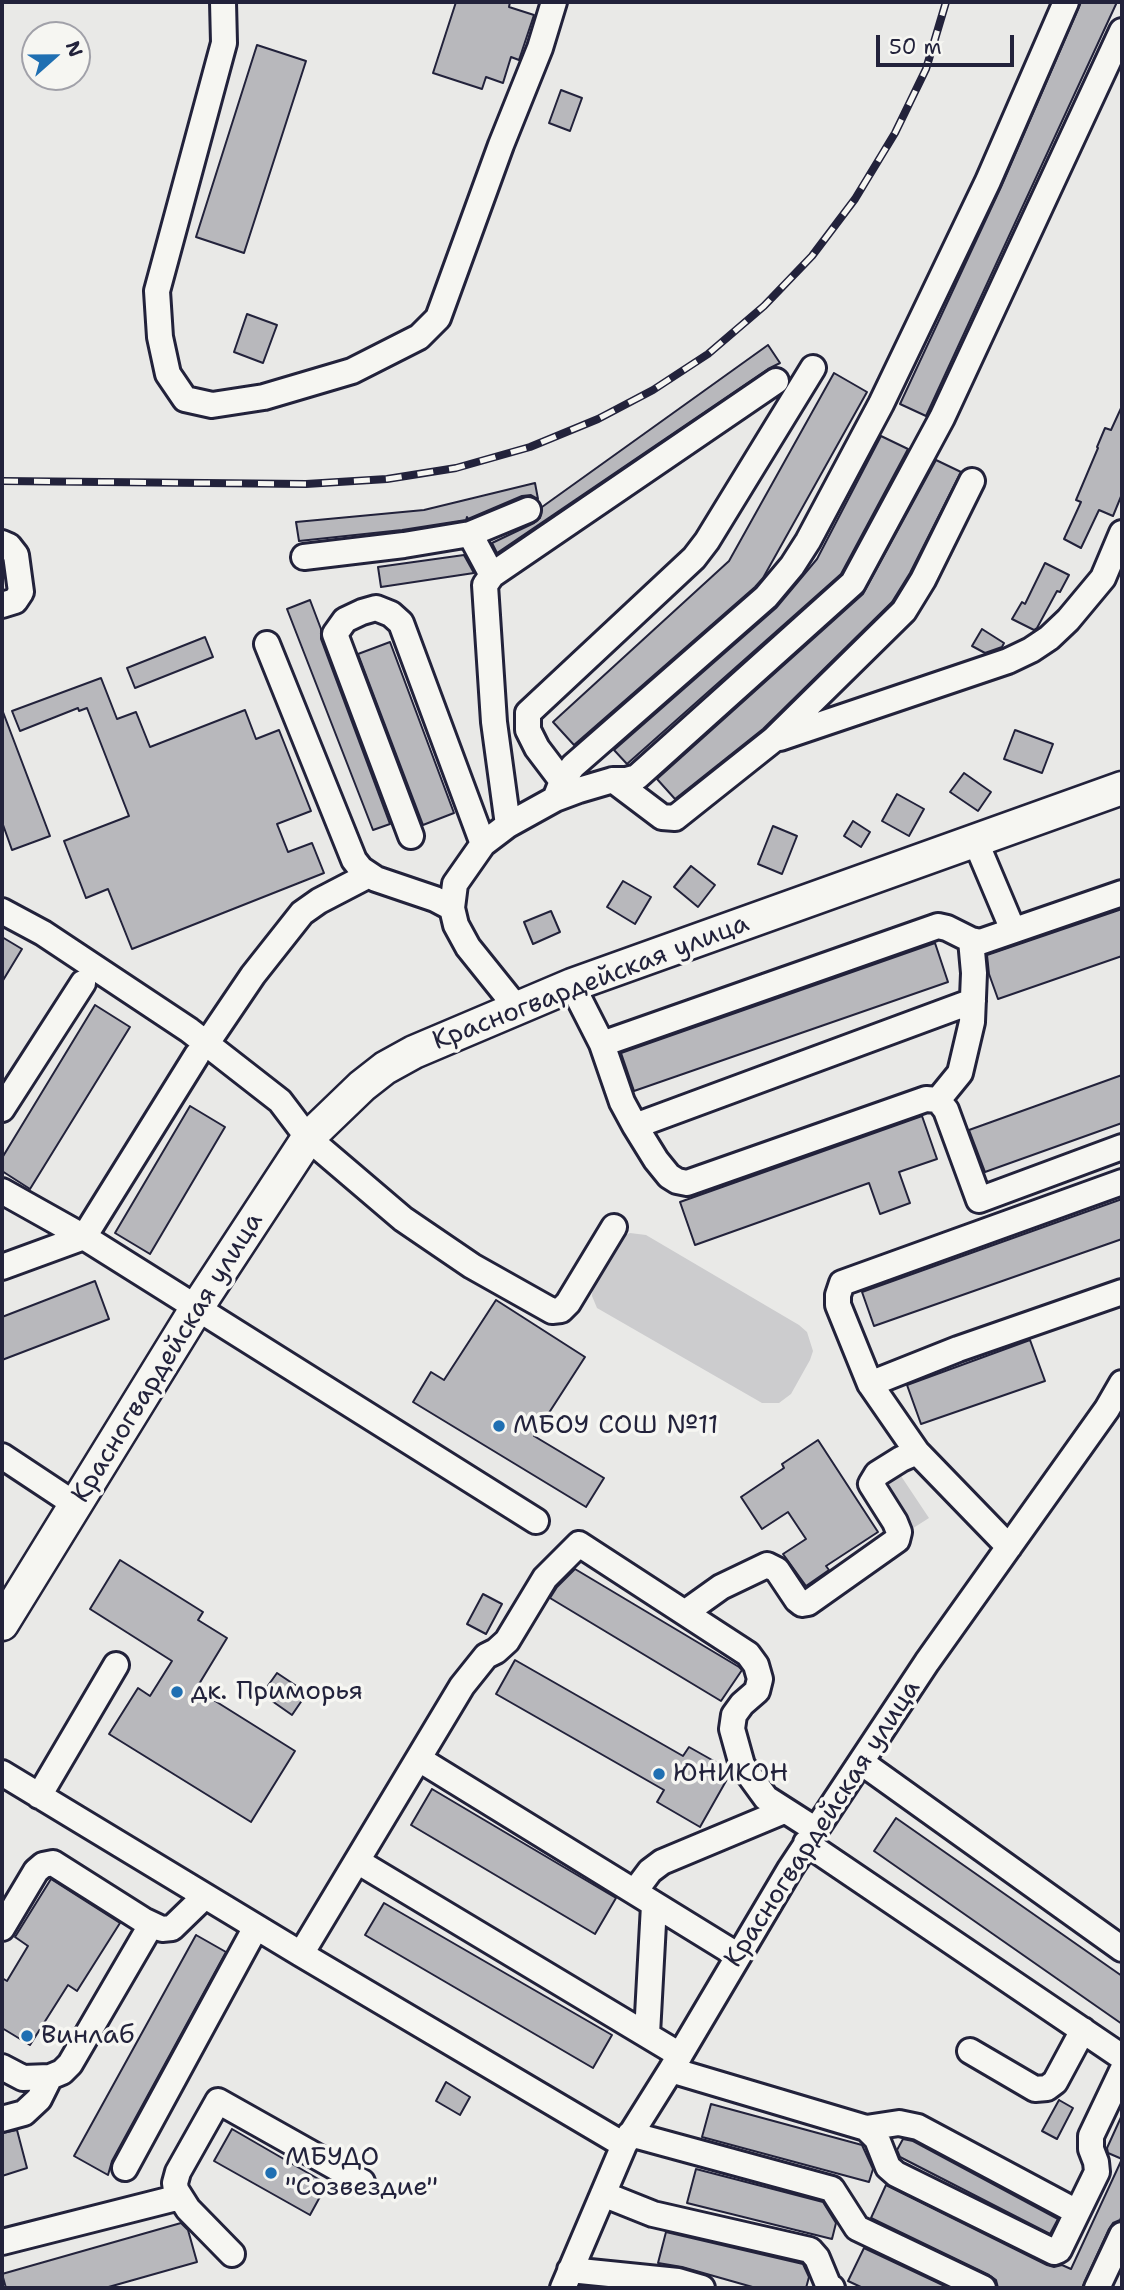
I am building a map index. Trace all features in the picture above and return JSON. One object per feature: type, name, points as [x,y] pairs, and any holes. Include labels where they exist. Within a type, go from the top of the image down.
[{"type":"main road","name":"Красногвардейская улица","points":[[2,1624],[195,1309],[309,1138],[362,1086],[385,1068],[414,1052],[572,985],[1122,788]]},
{"type":"street","points":[[223,2],[224,43],[157,291],[160,337],[168,374],[185,398],[212,405],[264,397],[352,371],[419,337],[438,318],[501,145],[540,48],[554,2]]},
{"type":"street","points":[[517,1008],[468,947],[456,925],[452,908],[455,884],[483,844],[558,790],[573,766],[766,597],[792,566],[881,404],[988,181],[1066,2]]},
{"type":"street","points":[[558,790],[637,777],[853,583],[942,418],[1122,31]]},
{"type":"street","points":[[558,790],[528,730],[528,713],[694,558],[813,368]]},
{"type":"street","points":[[508,825],[494,722],[485,585],[492,575],[776,381]]},
{"type":"street","points":[[613,780],[662,817],[675,818],[773,740],[904,611],[923,580],[972,481]]},
{"type":"street","points":[[304,557],[470,534],[528,510]]},
{"type":"street","points":[[773,740],[1008,661],[1031,650],[1068,620],[1103,578],[1122,533]]},
{"type":"street","points":[[470,534],[492,575]]},
{"type":"street","points":[[2,543],[9,546],[16,555],[21,592],[15,601],[2,605]]},
{"type":"street","points":[[411,836],[335,634],[345,620],[376,608],[391,614],[401,623],[483,844]]},
{"type":"street","points":[[267,644],[354,860],[360,869],[376,879],[435,899],[452,908]]},
{"type":"street","points":[[975,840],[1013,930]]},
{"type":"street","points":[[2,1267],[84,1237],[202,1049],[253,975],[302,912],[369,875]]},
{"type":"street","points":[[602,1044],[938,926],[980,942],[1122,893]]},
{"type":"street","points":[[2,911],[66,948],[202,1049],[280,1101],[309,1138],[403,1219],[472,1266],[552,1311],[561,1310],[568,1303],[614,1227]]},
{"type":"street","points":[[938,1100],[960,1073],[972,1022],[974,973],[971,940]]},
{"type":"street","points":[[2,1109],[83,983]]},
{"type":"street","points":[[572,985],[602,1044],[622,1102],[650,1151],[669,1176],[677,1181],[687,1183],[926,1099],[938,1100],[946,1110],[979,1200],[1122,1147]]},
{"type":"street","points":[[635,1126],[973,1001]]},
{"type":"street","points":[[1009,1546],[918,1452],[870,1384],[838,1305],[838,1294],[842,1283],[1122,1182]]},
{"type":"street","points":[[2,1191],[84,1237],[536,1521]]},
{"type":"street","points":[[870,1384],[958,1349],[1122,1292]]},
{"type":"street","name":"Красногвардейская улица","points":[[566,2279],[627,2140],[676,2063],[737,1955],[811,1837],[928,1662],[1009,1546],[1114,1414],[1122,1382]]},
{"type":"street","points":[[686,1612],[721,1587],[767,1565],[777,1570],[797,1600],[802,1604],[808,1603],[897,1540],[899,1532],[895,1522],[871,1484],[877,1475],[901,1459],[918,1452]]},
{"type":"street","points":[[2,1456],[76,1506]]},
{"type":"street","points":[[301,1954],[462,1686],[486,1656],[507,1641],[545,1578],[579,1544],[748,1654],[756,1665],[760,1679],[757,1691],[741,1704],[734,1715],[732,1729],[742,1765],[766,1798],[811,1837],[1122,2057]]},
{"type":"street","points":[[38,1796],[116,1665]]},
{"type":"street","points":[[419,1759],[737,1955]]},
{"type":"street","points":[[862,1762],[1122,1949]]},
{"type":"street","points":[[2,1773],[301,1954],[627,2140],[832,2189],[857,2228],[983,2288]]},
{"type":"street","points":[[647,2034],[645,1898],[650,1871],[662,1863],[784,1811]]},
{"type":"street","points":[[357,1861],[647,2034],[676,2063],[866,2129],[877,2139],[888,2167],[896,2174],[1054,2252],[1059,2250],[1097,2172],[1091,2149],[1091,2136],[1122,2071]]},
{"type":"street","points":[[2,1928],[36,1871],[43,1865],[52,1863],[151,1925],[162,1929],[172,1928],[205,1896]]},
{"type":"street","points":[[2,2067],[23,2078],[50,2077],[62,2072],[70,2064],[151,1925]]},
{"type":"street","points":[[125,2168],[256,1927]]},
{"type":"street","points":[[970,2051],[1035,2089],[1047,2088],[1055,2082],[1083,2031]]},
{"type":"street","points":[[2,2119],[24,2113],[38,2099],[50,2077]]},
{"type":"street","points":[[232,2254],[188,2209],[175,2183],[178,2172],[218,2101],[362,2182]]},
{"type":"street","points":[[866,2129],[899,2123],[918,2127],[1077,2212]]},
{"type":"street","points":[[603,2194],[653,2214],[810,2250],[832,2288]]},
{"type":"street","points":[[2,2242],[180,2197]]},
{"type":"street","points":[[1097,2288],[1122,2235]]},
{"type":"street","points":[[566,2279],[678,2281],[702,2288]]},
{"type":"shaded area","points":[[630,1233],[646,1235],[807,1332],[813,1351],[791,1394],[779,1403],[762,1403],[597,1308],[592,1296],[593,1283],[623,1236]]},
{"type":"shaded area","points":[[899,1473],[929,1518],[907,1532],[877,1487]]},
{"type":"building","points":[[456,2],[510,2],[509,7],[534,15],[519,60],[511,57],[503,83],[486,77],[482,89],[433,73]]},
{"type":"building","points":[[1081,2],[1117,2],[926,416],[900,404],[1001,187]]},
{"type":"building","points":[[257,45],[306,61],[244,253],[196,237]]},
{"type":"building","points":[[561,90],[582,98],[570,131],[549,123]]},
{"type":"building","points":[[247,314],[277,325],[263,363],[234,352]]},
{"type":"building","points":[[768,345],[780,363],[497,553],[492,543],[534,523],[540,518],[542,507]]},
{"type":"building","points":[[834,373],[867,392],[763,578],[574,745],[553,722],[729,561]]},
{"type":"building","points":[[1122,406],[1122,494],[1113,516],[1099,510],[1081,548],[1064,539],[1081,502],[1076,500],[1105,428],[1111,430]]},
{"type":"building","points":[[881,436],[908,449],[841,574],[627,764],[614,750],[776,608],[817,559]]},
{"type":"building","points":[[936,460],[961,472],[910,573],[892,602],[763,729],[675,799],[657,779],[863,594]]},
{"type":"building","points":[[535,483],[538,499],[531,495],[522,496],[468,519],[467,517],[466,520],[299,541],[296,522],[424,510]]},
{"type":"building","points":[[464,555],[474,573],[381,587],[378,567]]},
{"type":"building","points":[[1045,563],[1069,575],[1034,630],[1012,619],[1022,602],[1025,604]]},
{"type":"building","points":[[310,600],[321,629],[321,639],[390,824],[373,830],[287,609]]},
{"type":"building","points":[[982,629],[1004,643],[1002,647],[985,653],[972,646]]},
{"type":"building","points":[[205,637],[213,657],[135,688],[127,668]]},
{"type":"building","points":[[390,642],[454,813],[423,825],[358,654]]},
{"type":"building","points":[[101,678],[117,719],[136,712],[150,747],[245,710],[256,739],[279,730],[311,811],[277,824],[288,852],[312,843],[324,873],[132,949],[108,889],[86,898],[64,841],[129,816],[87,708],[79,711],[78,708],[20,731],[12,711]]},
{"type":"building","points":[[2,712],[50,836],[12,850],[2,822]]},
{"type":"building","points":[[1015,730],[1053,744],[1042,773],[1004,759]]},
{"type":"building","points":[[964,773],[991,792],[978,811],[950,792]]},
{"type":"building","points":[[897,794],[924,809],[909,836],[882,821]]},
{"type":"building","points":[[853,821],[870,832],[861,847],[844,836]]},
{"type":"building","points":[[773,826],[797,836],[782,874],[758,864]]},
{"type":"building","points":[[691,866],[715,885],[698,907],[674,887]]},
{"type":"building","points":[[623,881],[651,897],[635,924],[607,907]]},
{"type":"building","points":[[1122,909],[1122,956],[998,999],[989,974],[987,955]]},
{"type":"building","points":[[551,911],[560,932],[533,944],[524,922]]},
{"type":"building","points":[[2,937],[22,949],[2,982]]},
{"type":"building","points":[[935,943],[948,982],[634,1091],[621,1053]]},
{"type":"building","points":[[95,1005],[130,1027],[30,1189],[2,1171],[2,1158]]},
{"type":"building","points":[[1122,1075],[1122,1123],[985,1172],[969,1130]]},
{"type":"building","points":[[190,1106],[225,1127],[150,1254],[115,1233]]},
{"type":"building","points":[[922,1116],[937,1159],[899,1172],[910,1203],[880,1214],[869,1183],[695,1245],[680,1202]]},
{"type":"building","points":[[1122,1199],[1122,1239],[874,1326],[862,1292]]},
{"type":"building","points":[[95,1281],[109,1319],[2,1360],[2,1317]]},
{"type":"building","points":[[496,1300],[585,1357],[534,1436],[604,1478],[586,1507],[413,1402],[431,1372],[444,1380]]},
{"type":"building","points":[[1030,1340],[1045,1381],[921,1424],[907,1385]]},
{"type":"building","points":[[818,1440],[878,1532],[826,1566],[829,1570],[806,1586],[783,1554],[806,1539],[788,1512],[762,1529],[741,1497],[784,1468],[782,1464]]},
{"type":"building","name":"дк. Приморья","points":[[120,1560],[203,1612],[198,1620],[227,1638],[196,1689],[295,1751],[251,1822],[109,1734],[138,1688],[150,1696],[172,1661],[90,1609]]},
{"type":"building","points":[[575,1569],[739,1667],[742,1670],[721,1701],[550,1598]]},
{"type":"building","points":[[483,1594],[502,1604],[486,1634],[467,1624]]},
{"type":"building","points":[[515,1660],[683,1756],[689,1747],[728,1769],[730,1774],[700,1827],[657,1802],[664,1790],[496,1694]]},
{"type":"building","points":[[277,1673],[307,1693],[292,1715],[262,1694]]},
{"type":"building","points":[[432,1789],[616,1898],[595,1934],[411,1825]]},
{"type":"building","points":[[896,1818],[1122,1976],[1122,2024],[874,1851]]},
{"type":"building","points":[[51,1879],[120,1923],[77,1991],[68,1985],[30,2045],[2,2028],[2,1978],[7,1981],[28,1946],[15,1937]]},
{"type":"building","points":[[384,1903],[612,2035],[593,2068],[365,1935]]},
{"type":"building","points":[[196,1935],[226,1952],[112,2161],[108,2175],[74,2156]]},
{"type":"building","points":[[446,2082],[470,2097],[460,2115],[436,2101]]},
{"type":"building","points":[[1059,2100],[1073,2108],[1057,2139],[1042,2131]]},
{"type":"building","points":[[711,2104],[862,2145],[873,2169],[869,2182],[702,2137]]},
{"type":"building","points":[[1122,2115],[1122,2159],[1108,2153],[1107,2148]]},
{"type":"building","name":"МБУДО \"Созвездие\"","points":[[232,2129],[327,2184],[310,2215],[214,2161]]},
{"type":"building","points":[[17,2130],[27,2168],[2,2176],[2,2133]]},
{"type":"building","points":[[903,2139],[913,2141],[1058,2219],[1050,2234],[900,2157],[897,2150]]},
{"type":"building","points":[[1122,2159],[1122,2215],[1109,2229],[1082,2288],[998,2288],[996,2280],[989,2275],[871,2218],[886,2185],[1047,2265],[1062,2265],[1071,2269]]},
{"type":"building","points":[[696,2169],[823,2202],[836,2223],[832,2239],[687,2203]]},
{"type":"building","points":[[181,2223],[188,2230],[197,2262],[105,2288],[6,2288],[2,2274]]},
{"type":"building","points":[[666,2232],[803,2264],[809,2277],[806,2288],[756,2288],[658,2263]]},
{"type":"building","points":[[864,2248],[949,2288],[863,2288],[848,2281]]},
{"type":"railway","points":[[2,481],[306,484],[387,479],[456,468],[530,447],[598,419],[653,390],[708,354],[764,306],[812,256],[855,199],[895,133],[926,69],[946,2]]},
{"type":"place","name":"МБОУ СОШ №11","points":[[499,1426]]},
{"type":"place","name":"дк. Приморья","points":[[177,1692]]},
{"type":"place","name":"ЮНИКОН","points":[[659,1774]]},
{"type":"place","name":"Винлаб","points":[[27,2036]]},
{"type":"place","name":"МБУДО \"Созвездие\"","points":[[271,2173]]}]
